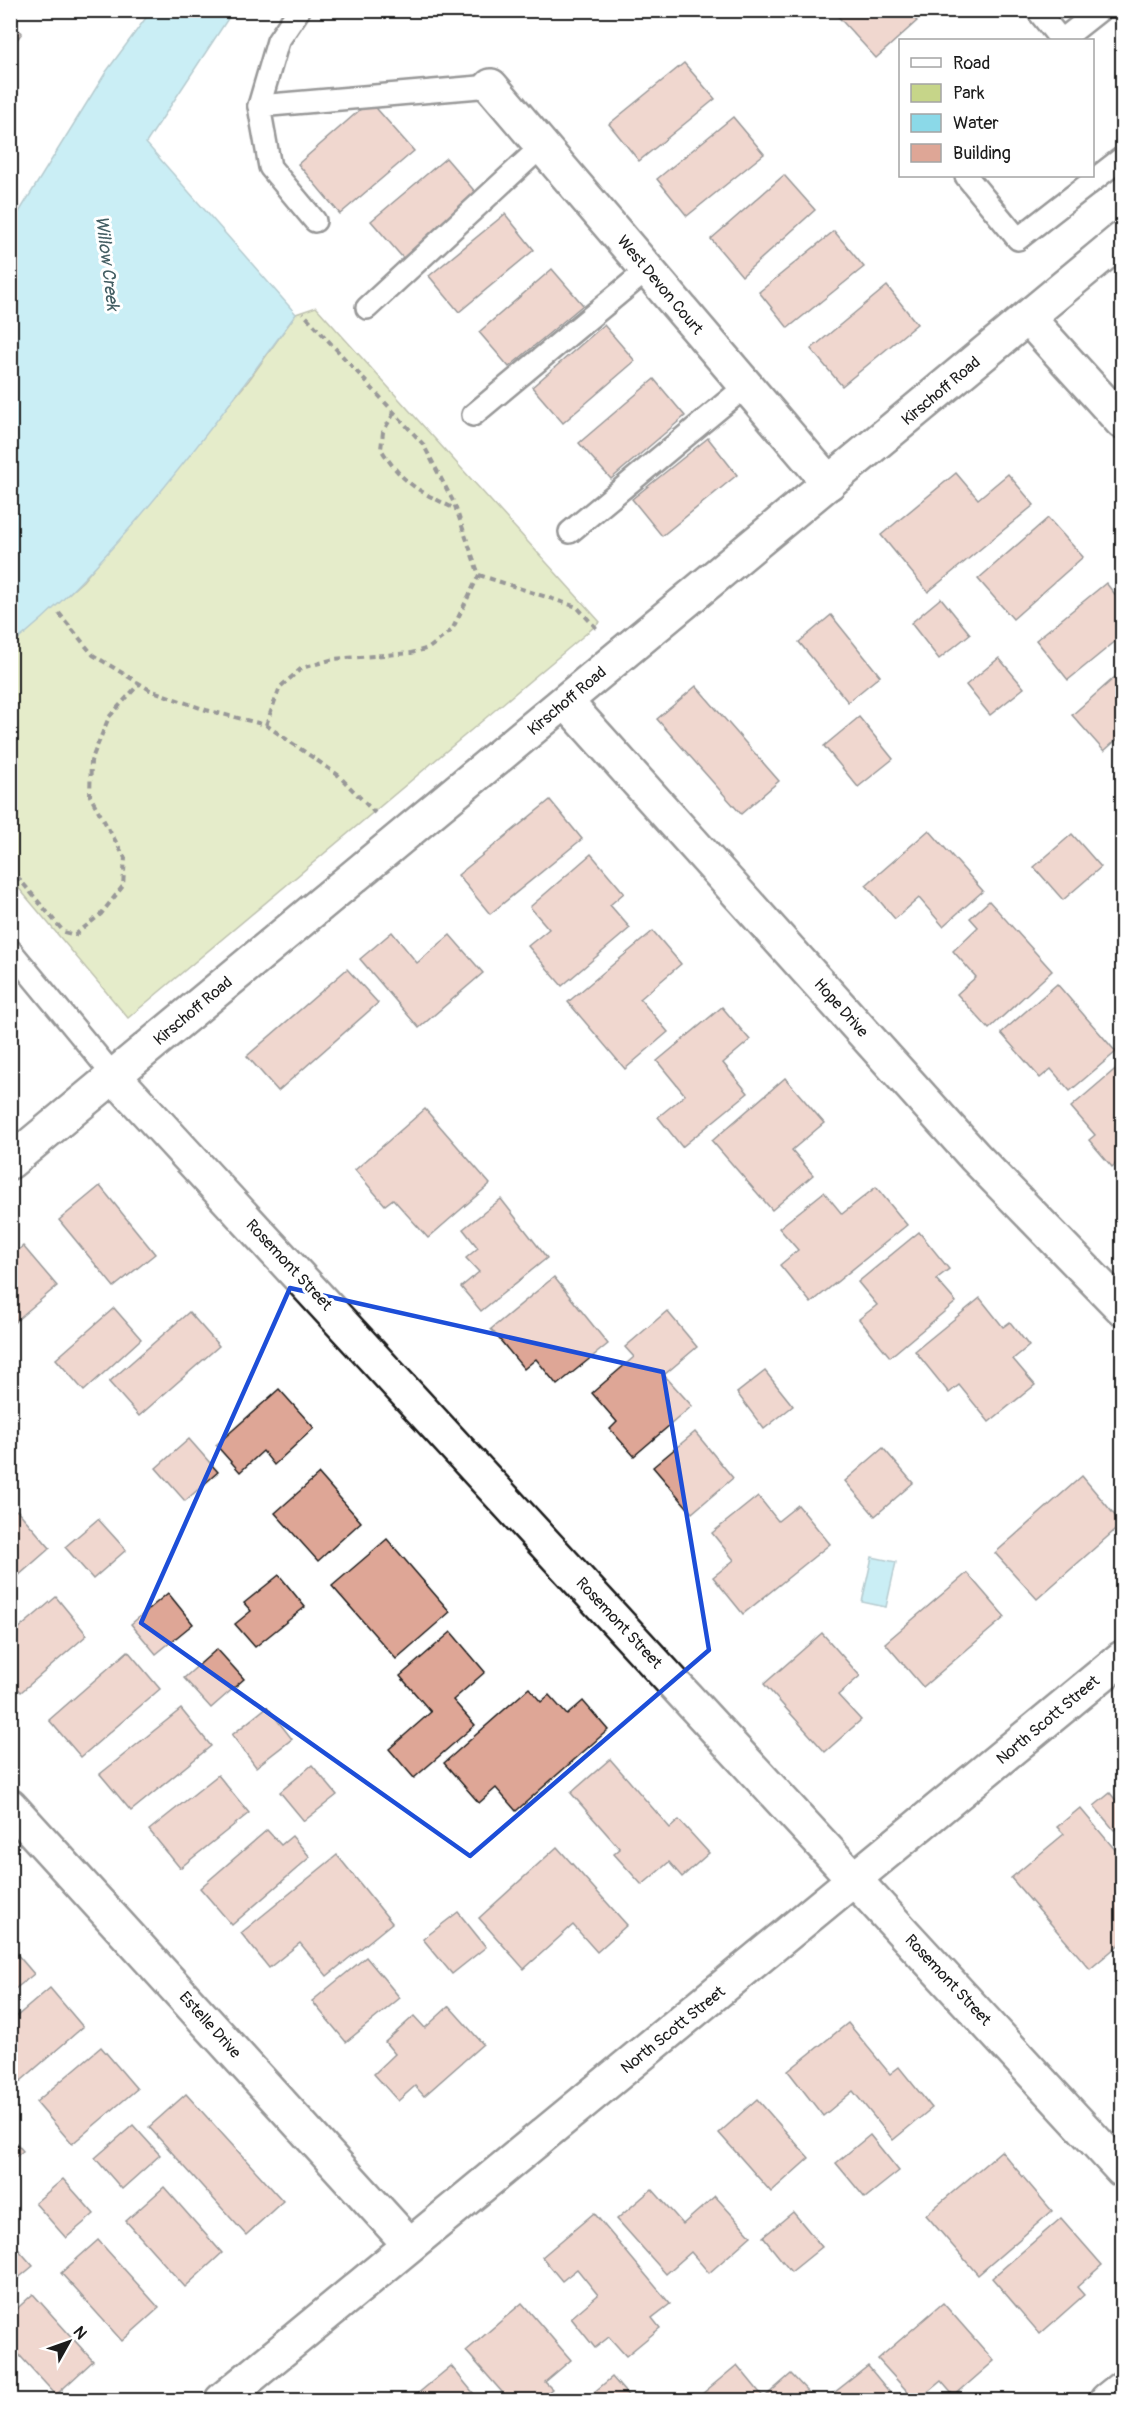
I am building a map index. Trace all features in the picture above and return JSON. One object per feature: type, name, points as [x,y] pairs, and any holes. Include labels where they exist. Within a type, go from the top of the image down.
[{"type":"street","name":"West Devon Court","points":[[491,86],[829,483]]},
{"type":"street","name":"Kirschoff Road","points":[[10,1162],[1122,239]]},
{"type":"street","points":[[1028,318],[1122,422]]},
{"type":"street","name":"Hope Drive","points":[[566,702],[975,1157],[1122,1308]]},
{"type":"street","name":"Rosemont Street","points":[[114,1076],[1122,2170]]},
{"type":"street","name":"North Scott Street","points":[[222,2400],[409,2244],[856,1880],[1122,1658]]},
{"type":"street","name":"Estelle Drive","points":[[10,1806],[409,2244]]},
{"type":"street","points":[[1107,2400],[1122,2388]]},
{"type":"lane","points":[[299,10],[278,40],[259,106],[270,167],[315,221]]},
{"type":"lane","points":[[1037,10],[1060,39]]},
{"type":"lane","points":[[1062,39],[1100,10]]},
{"type":"lane","points":[[259,106],[491,86]]},
{"type":"lane","points":[[367,308],[542,146]]},
{"type":"lane","points":[[967,177],[1018,239],[1122,158]]},
{"type":"lane","points":[[473,415],[647,270]]},
{"type":"lane","points":[[570,532],[746,386]]},
{"type":"lane","points":[[10,950],[114,1076]]},
{"type":"path","points":[[266,725],[280,687],[302,668],[334,659],[411,653],[429,648],[452,630],[478,575],[457,510],[423,444],[303,313]]},
{"type":"path","points":[[394,413],[383,432],[381,449],[393,469],[411,487],[457,510]]},
{"type":"path","points":[[478,575],[577,607],[597,629]]},
{"type":"path","points":[[59,613],[93,655],[150,690],[206,710],[266,725],[338,775],[376,814]]},
{"type":"path","points":[[10,868],[64,932],[75,935],[101,914],[123,886],[125,858],[90,796],[91,761],[110,717],[140,683]]},
{"type":"highlighted area","points":[[290,1288],[663,1372],[709,1650],[470,1856],[141,1623]]},
{"type":"green space","points":[[316,307],[600,622],[128,1018],[11,879],[11,645],[83,581],[249,380],[296,314]]},
{"type":"water","name":"Willow Creek","points":[[151,11],[233,11],[146,143],[296,314],[178,470],[137,520],[61,601],[11,645],[11,225],[106,72]]},
{"type":"water","points":[[872,1557],[896,1562],[886,1607],[862,1602]]},
{"type":"building","points":[[832,10],[922,10],[914,18],[917,21],[876,58]]},
{"type":"building","points":[[13,27],[22,33],[10,49],[10,31]]},
{"type":"building","points":[[684,63],[715,99],[639,161],[609,124]]},
{"type":"building","points":[[370,101],[414,151],[340,214],[298,164]]},
{"type":"building","points":[[733,117],[764,154],[687,216],[657,179]]},
{"type":"building","points":[[446,158],[477,194],[403,258],[371,221]]},
{"type":"building","points":[[784,175],[815,210],[742,276],[711,239]]},
{"type":"building","points":[[505,214],[534,250],[459,312],[429,276]]},
{"type":"building","points":[[834,231],[864,267],[788,328],[759,292]]},
{"type":"building","points":[[552,269],[583,305],[509,367],[479,332]]},
{"type":"building","points":[[887,286],[917,324],[842,386],[811,349]]},
{"type":"building","points":[[604,325],[635,361],[563,423],[532,387]]},
{"type":"building","points":[[654,379],[685,416],[611,479],[579,443]]},
{"type":"building","points":[[708,438],[737,475],[662,536],[632,499]]},
{"type":"building","points":[[956,473],[978,499],[1008,474],[1034,505],[928,592],[881,535]]},
{"type":"building","points":[[1048,518],[1083,557],[1013,619],[978,579]]},
{"type":"building","points":[[1106,583],[1122,603],[1122,636],[1068,680],[1036,640]]},
{"type":"building","points":[[941,598],[970,634],[939,659],[911,623]]},
{"type":"building","points":[[831,615],[880,676],[848,702],[799,642]]},
{"type":"building","points":[[999,658],[1024,688],[990,715],[966,685]]},
{"type":"building","points":[[1122,671],[1122,735],[1104,751],[1072,715]]},
{"type":"building","points":[[696,686],[779,781],[741,814],[657,719]]},
{"type":"building","points":[[859,717],[893,759],[858,787],[824,746]]},
{"type":"building","points":[[550,800],[582,839],[490,914],[458,875]]},
{"type":"building","points":[[929,830],[983,891],[943,926],[919,898],[895,919],[866,885]]},
{"type":"building","points":[[1072,834],[1101,867],[1063,900],[1034,867]]},
{"type":"building","points":[[591,854],[624,893],[610,905],[630,928],[562,986],[528,946],[549,929],[530,907]]},
{"type":"building","points":[[989,901],[1052,971],[989,1029],[957,994],[976,977],[953,951],[978,927],[970,918]]},
{"type":"building","points":[[653,931],[681,964],[640,999],[668,1032],[625,1069],[568,1002]]},
{"type":"building","points":[[392,932],[417,963],[450,935],[483,973],[419,1028],[360,959]]},
{"type":"building","points":[[347,969],[378,1003],[278,1091],[247,1056]]},
{"type":"building","points":[[1057,984],[1116,1052],[1070,1091],[1051,1069],[1040,1078],[1001,1033]]},
{"type":"building","points":[[722,1007],[750,1040],[723,1063],[748,1093],[682,1147],[658,1117],[685,1095],[657,1061]]},
{"type":"building","points":[[1120,1065],[1122,1068],[1122,1158],[1112,1167],[1089,1140],[1095,1135],[1071,1107]]},
{"type":"building","points":[[785,1078],[824,1123],[792,1150],[813,1175],[772,1210],[712,1141]]},
{"type":"building","points":[[425,1109],[490,1184],[428,1238],[393,1199],[385,1205],[355,1170]]},
{"type":"building","points":[[100,1186],[155,1254],[114,1287],[59,1220]]},
{"type":"building","points":[[876,1187],[907,1225],[811,1303],[780,1265],[798,1250],[779,1228],[824,1192],[842,1214]]},
{"type":"building","points":[[501,1199],[547,1258],[481,1311],[461,1287],[479,1272],[466,1258],[478,1248],[463,1229]]},
{"type":"building","points":[[919,1232],[949,1269],[936,1279],[956,1302],[890,1357],[859,1319],[877,1305],[858,1282]]},
{"type":"building","points":[[23,1246],[57,1286],[10,1326],[10,1257]]},
{"type":"building","points":[[554,1277],[608,1344],[557,1385],[536,1359],[524,1369],[491,1329]]},
{"type":"building","points":[[980,1298],[1003,1327],[1010,1322],[1029,1346],[1013,1359],[1035,1385],[989,1422],[959,1385],[949,1393],[915,1351]]},
{"type":"building","points":[[114,1308],[141,1339],[84,1391],[56,1359]]},
{"type":"building","points":[[667,1311],[697,1347],[664,1375],[692,1406],[634,1456],[610,1429],[617,1422],[592,1393],[634,1357],[625,1347]]},
{"type":"building","points":[[189,1312],[219,1346],[139,1416],[109,1382]]},
{"type":"building","points":[[765,1371],[793,1406],[764,1429],[737,1393]]},
{"type":"building","points":[[279,1389],[314,1428],[274,1465],[263,1451],[240,1472],[216,1445]]},
{"type":"building","points":[[695,1432],[733,1478],[692,1513],[653,1467]]},
{"type":"building","points":[[189,1439],[218,1472],[185,1501],[156,1468]]},
{"type":"building","points":[[883,1448],[913,1483],[875,1516],[845,1481]]},
{"type":"building","points":[[319,1474],[361,1522],[318,1561],[275,1513]]},
{"type":"building","points":[[1082,1476],[1122,1524],[1037,1599],[995,1553]]},
{"type":"building","points":[[758,1496],[778,1521],[798,1505],[830,1544],[743,1614],[713,1577],[734,1560],[712,1533]]},
{"type":"building","points":[[17,1510],[50,1548],[10,1583],[10,1515]]},
{"type":"building","points":[[98,1519],[126,1550],[93,1579],[65,1547]]},
{"type":"building","points":[[387,1539],[450,1612],[396,1659],[332,1586]]},
{"type":"building","points":[[967,1573],[1005,1617],[923,1687],[885,1643]]},
{"type":"building","points":[[279,1575],[305,1607],[255,1647],[235,1624],[251,1611],[244,1603]]},
{"type":"building","points":[[168,1593],[193,1624],[156,1654],[131,1624]]},
{"type":"building","points":[[56,1597],[87,1635],[21,1692],[10,1680],[10,1636]]},
{"type":"building","points":[[451,1632],[485,1672],[453,1700],[475,1725],[414,1778],[389,1749],[431,1712],[400,1676]]},
{"type":"building","points":[[822,1633],[860,1676],[838,1695],[861,1720],[825,1752],[764,1684]]},
{"type":"building","points":[[217,1649],[244,1679],[211,1708],[184,1678]]},
{"type":"building","points":[[128,1651],[160,1689],[81,1757],[49,1720]]},
{"type":"building","points":[[529,1688],[541,1702],[549,1695],[567,1715],[583,1701],[608,1730],[516,1811],[496,1788],[479,1803],[444,1763]]},
{"type":"building","points":[[267,1707],[292,1739],[256,1767],[232,1735]]},
{"type":"building","points":[[181,1709],[211,1746],[131,1811],[100,1774]]},
{"type":"building","points":[[610,1759],[670,1828],[679,1820],[709,1853],[682,1877],[669,1862],[642,1885],[614,1854],[620,1849],[571,1793]]},
{"type":"building","points":[[312,1765],[337,1795],[304,1821],[280,1792]]},
{"type":"building","points":[[218,1775],[249,1813],[180,1868],[149,1830]]},
{"type":"building","points":[[1110,1793],[1122,1808],[1122,1823],[1114,1830],[1094,1806]]},
{"type":"building","points":[[1080,1808],[1122,1858],[1122,1920],[1120,1922],[1122,1942],[1090,1969],[1011,1878],[1064,1834],[1057,1827]]},
{"type":"building","points":[[267,1830],[281,1845],[292,1836],[310,1857],[232,1925],[200,1888]]},
{"type":"building","points":[[557,1847],[627,1925],[597,1952],[573,1925],[524,1969],[479,1918]]},
{"type":"building","points":[[337,1855],[392,1923],[327,1976],[300,1943],[269,1968],[241,1933]]},
{"type":"building","points":[[458,1912],[486,1947],[452,1974],[423,1939]]},
{"type":"building","points":[[10,1946],[34,1974],[10,1993]]},
{"type":"building","points":[[366,1957],[400,1998],[346,2042],[312,2001]]},
{"type":"building","points":[[50,1988],[83,2027],[15,2086],[10,2081],[10,2022]]},
{"type":"building","points":[[449,2006],[483,2044],[424,2096],[415,2086],[398,2101],[374,2074],[395,2054],[385,2042],[414,2016],[425,2028]]},
{"type":"building","points":[[848,2023],[890,2074],[899,2067],[932,2108],[893,2140],[853,2091],[823,2116],[788,2071]]},
{"type":"building","points":[[101,2047],[137,2089],[72,2144],[36,2102]]},
{"type":"building","points":[[186,2094],[283,2201],[246,2235],[149,2127]]},
{"type":"building","points":[[757,2099],[809,2158],[771,2192],[719,2133]]},
{"type":"building","points":[[133,2125],[160,2155],[122,2189],[95,2158]]},
{"type":"building","points":[[870,2135],[899,2171],[865,2198],[836,2163]]},
{"type":"building","points":[[10,2136],[23,2151],[10,2161]]},
{"type":"building","points":[[1001,2151],[1052,2211],[978,2275],[926,2215]]},
{"type":"building","points":[[63,2179],[94,2214],[66,2238],[35,2203]]},
{"type":"building","points":[[164,2187],[222,2253],[185,2287],[126,2221]]},
{"type":"building","points":[[652,2189],[683,2224],[715,2196],[751,2236],[709,2273],[691,2252],[666,2274],[617,2219]]},
{"type":"building","points":[[793,2212],[822,2247],[791,2272],[763,2237]]},
{"type":"building","points":[[594,2213],[670,2304],[652,2318],[660,2328],[626,2356],[609,2337],[595,2348],[571,2318],[598,2295],[577,2269],[562,2281],[542,2257]]},
{"type":"building","points":[[1061,2218],[1102,2265],[1077,2287],[1084,2295],[1040,2334],[992,2278]]},
{"type":"building","points":[[10,2240],[33,2266],[10,2285]]},
{"type":"building","points":[[98,2240],[159,2308],[122,2341],[61,2273]]},
{"type":"building","points":[[33,2294],[93,2361],[56,2395],[10,2345],[10,2315]]},
{"type":"building","points":[[522,2303],[571,2360],[545,2382],[552,2389],[539,2400],[509,2400],[466,2351]]},
{"type":"building","points":[[943,2303],[994,2361],[954,2396],[941,2381],[915,2400],[878,2359]]},
{"type":"building","points":[[737,2365],[765,2399],[707,2400],[702,2394]]},
{"type":"building","points":[[451,2366],[479,2400],[410,2400]]},
{"type":"building","points":[[868,2366],[896,2400],[825,2400]]},
{"type":"building","points":[[791,2374],[816,2400],[772,2400],[767,2395]]},
{"type":"building","points":[[612,2377],[632,2400],[585,2400]]}]
